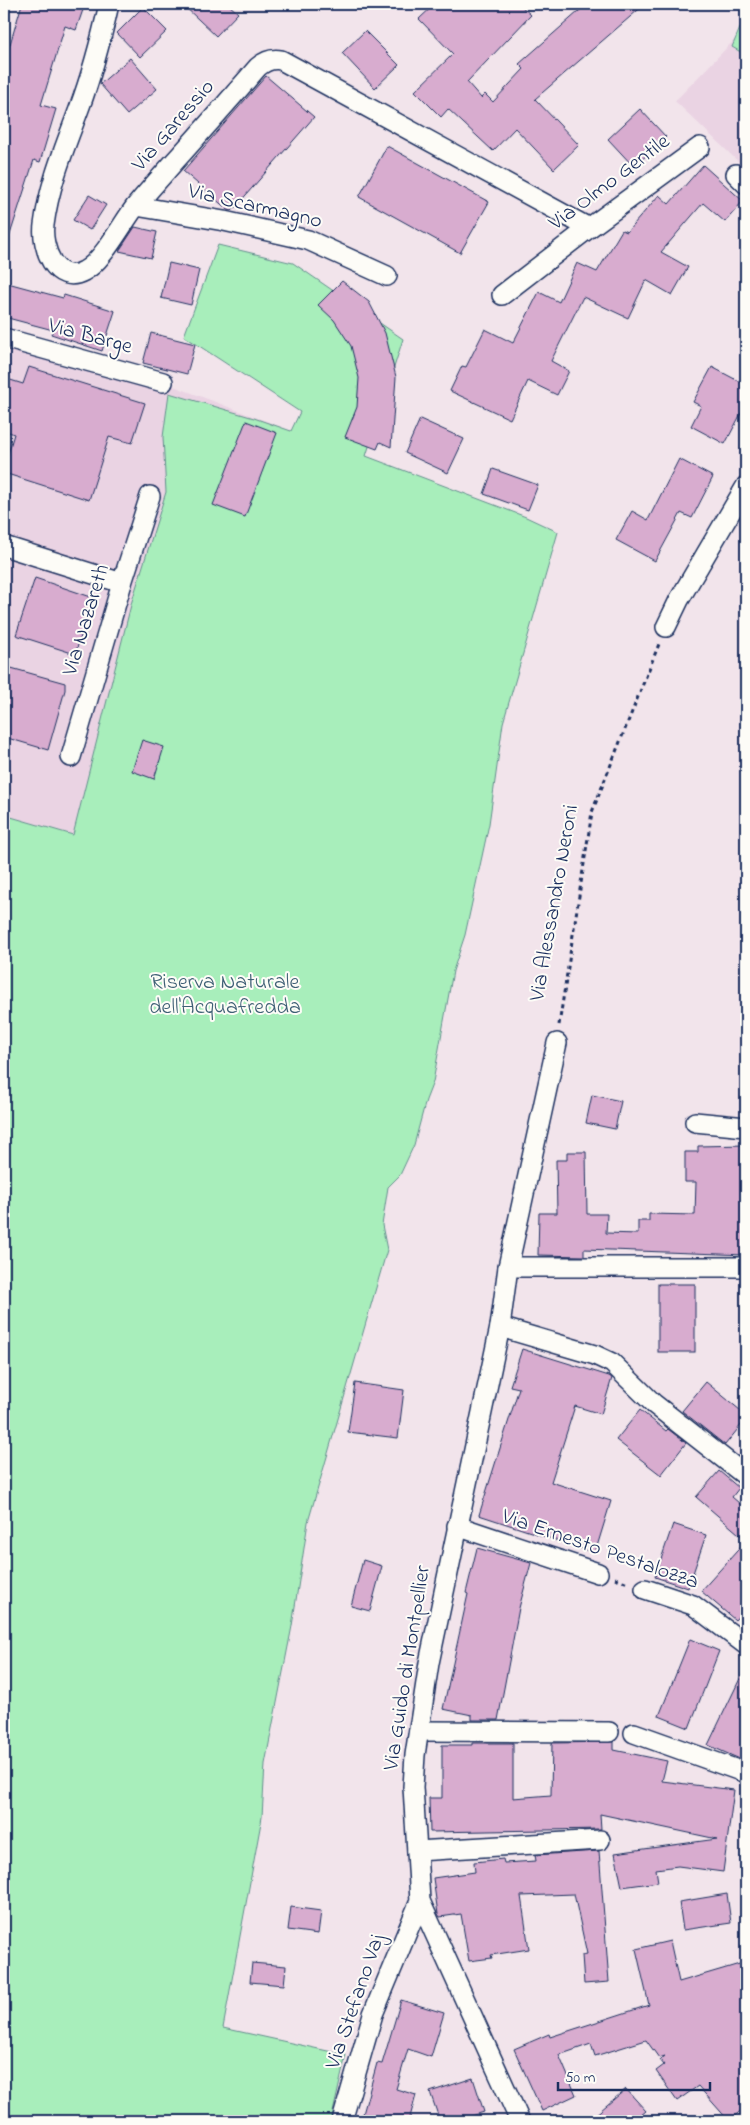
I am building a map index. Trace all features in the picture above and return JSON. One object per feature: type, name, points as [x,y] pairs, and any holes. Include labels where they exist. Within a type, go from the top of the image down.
[{"type":"street","name":"Via Garessio","points":[[110,4],[98,52],[51,186],[43,226],[46,254],[62,271],[72,274],[82,272],[90,267],[136,206],[258,67],[267,60],[278,59],[589,228]]},
{"type":"street","name":"Via Olmo Gentile","points":[[502,295],[589,228],[700,147]]},
{"type":"street","name":"Via Scarmagno","points":[[136,206],[224,221],[308,240],[388,276]]},
{"type":"street","name":"Via Barge","points":[[4,338],[163,382]]},
{"type":"street","points":[[666,627],[679,600],[746,486]]},
{"type":"street","name":"Via Nazareth","points":[[71,757],[122,583],[150,496]]},
{"type":"street","points":[[4,546],[122,583]]},
{"type":"street","points":[[557,1043],[508,1266],[746,1267]]},
{"type":"street","points":[[695,1122],[746,1126]]},
{"type":"street","name":"Via Guido di Montpellier","points":[[508,1266],[500,1327],[429,1663],[413,1787],[420,1901],[520,2121]]},
{"type":"street","points":[[500,1327],[595,1355],[612,1363],[654,1404],[746,1476]]},
{"type":"street","name":"Via Ernesto Pestalozza","points":[[457,1526],[598,1573]]},
{"type":"street","name":"Via Ernesto Pestalozza","points":[[645,1589],[693,1605],[746,1646]]},
{"type":"street","points":[[419,1731],[609,1732]]},
{"type":"street","points":[[634,1733],[746,1773]]},
{"type":"street","points":[[417,1851],[600,1840]]},
{"type":"street","name":"Via Stefano Vaj","points":[[342,2121],[373,2014],[420,1901]]},
{"type":"path","name":"Via Alessandro Neroni","points":[[557,1043],[592,812],[666,627]]},
{"type":"path","name":"Via Ernesto Pestalozza","points":[[598,1573],[645,1589]]},
{"type":"shaded area","points":[[746,28],[746,169],[675,101]]},
{"type":"shaded area","points":[[4,338],[163,382],[297,433],[73,835],[4,815]]},
{"type":"green space","points":[[746,14],[746,55],[732,47]]},
{"type":"green space","name":"Riserva Naturale dell'Acquafredda","points":[[218,245],[293,263],[403,339],[366,456],[526,517],[558,532],[503,723],[489,824],[465,935],[453,971],[433,1082],[426,1100],[414,1145],[400,1175],[388,1187],[382,1225],[387,1250],[308,1522],[292,1626],[265,1764],[262,1817],[223,2028],[346,2055],[331,2121],[4,2121],[4,815],[73,835],[132,601],[166,492],[163,437],[169,393],[291,431],[300,412],[184,336]]},
{"type":"building","points":[[22,4],[85,4],[76,30],[65,26],[41,105],[56,109],[40,162],[34,160],[7,244],[4,243],[4,64]]},
{"type":"building","points":[[182,4],[228,4],[238,13],[216,36]]},
{"type":"building","points":[[435,4],[519,4],[531,15],[467,82],[481,98],[485,94],[493,102],[524,69],[519,64],[587,4],[645,4],[535,99],[579,145],[554,169],[515,128],[493,151],[448,109],[441,117],[415,91],[453,54],[419,19]]},
{"type":"building","points":[[143,7],[167,31],[140,57],[117,33]]},
{"type":"building","points":[[365,31],[399,65],[375,88],[342,53]]},
{"type":"building","points":[[130,58],[157,89],[127,115],[100,84]]},
{"type":"building","points":[[266,76],[314,117],[232,211],[228,210],[183,171]]},
{"type":"building","points":[[640,109],[666,137],[634,167],[608,139]]},
{"type":"building","points":[[387,146],[489,202],[460,253],[359,197]]},
{"type":"building","points":[[703,165],[743,201],[725,222],[703,203],[661,252],[688,267],[672,295],[646,280],[628,318],[583,297],[551,361],[569,371],[557,395],[528,381],[510,419],[450,391],[462,366],[466,367],[485,329],[513,343],[539,292],[559,302],[577,263],[597,272],[622,230],[627,232],[659,195],[669,204]]},
{"type":"building","points":[[89,195],[106,205],[90,230],[73,220]]},
{"type":"building","points":[[135,227],[157,232],[151,258],[119,251]]},
{"type":"building","points":[[169,263],[199,270],[191,305],[161,298]]},
{"type":"building","points":[[342,281],[369,302],[385,333],[396,377],[391,447],[380,442],[377,449],[345,437],[357,407],[359,378],[351,346],[334,320],[318,305]]},
{"type":"building","points":[[4,282],[63,298],[64,295],[115,311],[102,351],[51,334],[53,330],[4,317]]},
{"type":"building","points":[[151,333],[195,344],[187,374],[143,363]]},
{"type":"building","points":[[29,367],[145,403],[132,443],[109,437],[89,500],[4,473],[14,434],[4,430],[4,378],[23,384]]},
{"type":"building","points":[[712,367],[746,385],[746,404],[725,444],[691,426],[701,406],[693,402]]},
{"type":"building","points":[[420,419],[464,439],[448,473],[405,453]]},
{"type":"building","points":[[246,421],[277,433],[245,517],[213,505]]},
{"type":"building","points":[[679,459],[713,477],[692,518],[681,513],[655,561],[616,540],[632,511],[648,520]]},
{"type":"building","points":[[493,469],[538,485],[528,510],[484,494]]},
{"type":"building","points":[[35,578],[94,598],[75,654],[16,635]]},
{"type":"building","points":[[4,666],[65,683],[65,690],[48,750],[4,737]]},
{"type":"building","points":[[142,740],[164,747],[154,779],[132,771]]},
{"type":"building","points":[[592,1095],[621,1101],[615,1129],[586,1123]]},
{"type":"building","points":[[746,1145],[746,1255],[584,1249],[584,1256],[538,1255],[539,1213],[557,1213],[556,1160],[567,1160],[567,1152],[586,1152],[587,1214],[607,1214],[606,1233],[638,1234],[638,1221],[649,1221],[649,1214],[695,1215],[696,1182],[685,1182],[685,1152],[698,1152],[698,1146]]},
{"type":"building","points":[[658,1284],[695,1284],[695,1352],[658,1352]]},
{"type":"building","points":[[522,1349],[612,1378],[601,1414],[575,1406],[551,1482],[611,1501],[595,1553],[479,1515],[519,1388],[510,1386]]},
{"type":"building","points":[[706,1382],[746,1415],[746,1419],[725,1445],[682,1411]]},
{"type":"building","points":[[355,1383],[404,1390],[398,1438],[348,1432]]},
{"type":"building","points":[[640,1410],[666,1431],[668,1429],[686,1443],[661,1475],[616,1440]]},
{"type":"building","points":[[719,1471],[739,1488],[732,1497],[746,1509],[746,1540],[696,1497]]},
{"type":"building","points":[[673,1524],[706,1535],[688,1588],[655,1577]]},
{"type":"building","points":[[746,1541],[746,1608],[735,1620],[701,1591]]},
{"type":"building","points":[[477,1548],[531,1563],[519,1608],[498,1720],[472,1720],[472,1715],[443,1709]]},
{"type":"building","points":[[363,1560],[382,1566],[370,1611],[351,1606]]},
{"type":"building","points":[[690,1639],[719,1651],[689,1728],[659,1716]]},
{"type":"building","points":[[746,1666],[746,1752],[742,1760],[708,1745]]},
{"type":"building","points":[[614,1742],[614,1750],[667,1761],[662,1781],[734,1790],[723,1872],[678,1866],[656,1869],[658,1882],[622,1887],[615,1853],[717,1839],[600,1814],[601,1829],[430,1832],[429,1798],[442,1798],[442,1745],[513,1743],[513,1798],[551,1795],[552,1743]]},
{"type":"building","points":[[599,1851],[609,1982],[584,1984],[582,1955],[587,1954],[574,1894],[521,1896],[529,1949],[491,1955],[492,1958],[469,1961],[461,1914],[440,1917],[438,1914],[433,1878],[475,1872],[474,1862],[503,1859],[504,1863],[536,1861],[535,1855]]},
{"type":"building","points":[[727,1894],[731,1923],[683,1930],[679,1902]]},
{"type":"building","points":[[291,1907],[321,1911],[318,1934],[288,1930]]},
{"type":"building","points":[[670,1941],[679,1982],[743,1963],[746,1975],[746,2106],[729,2121],[698,2086],[677,2101],[656,2071],[664,2065],[660,2060],[665,2056],[659,2058],[646,2040],[595,2056],[591,2044],[559,2055],[576,2095],[542,2111],[514,2049],[549,2034],[550,2037],[649,2005],[636,1949]]},
{"type":"building","points":[[252,1963],[286,1966],[284,1985],[250,1982]]},
{"type":"building","points":[[401,2000],[444,2013],[431,2057],[408,2049],[396,2089],[416,2095],[409,2121],[388,2121],[363,2114],[377,2063],[382,2064]]},
{"type":"building","points":[[473,2078],[484,2112],[456,2121],[440,2121],[430,2092]]},
{"type":"building","points":[[626,2089],[646,2111],[634,2121],[588,2121]]}]
